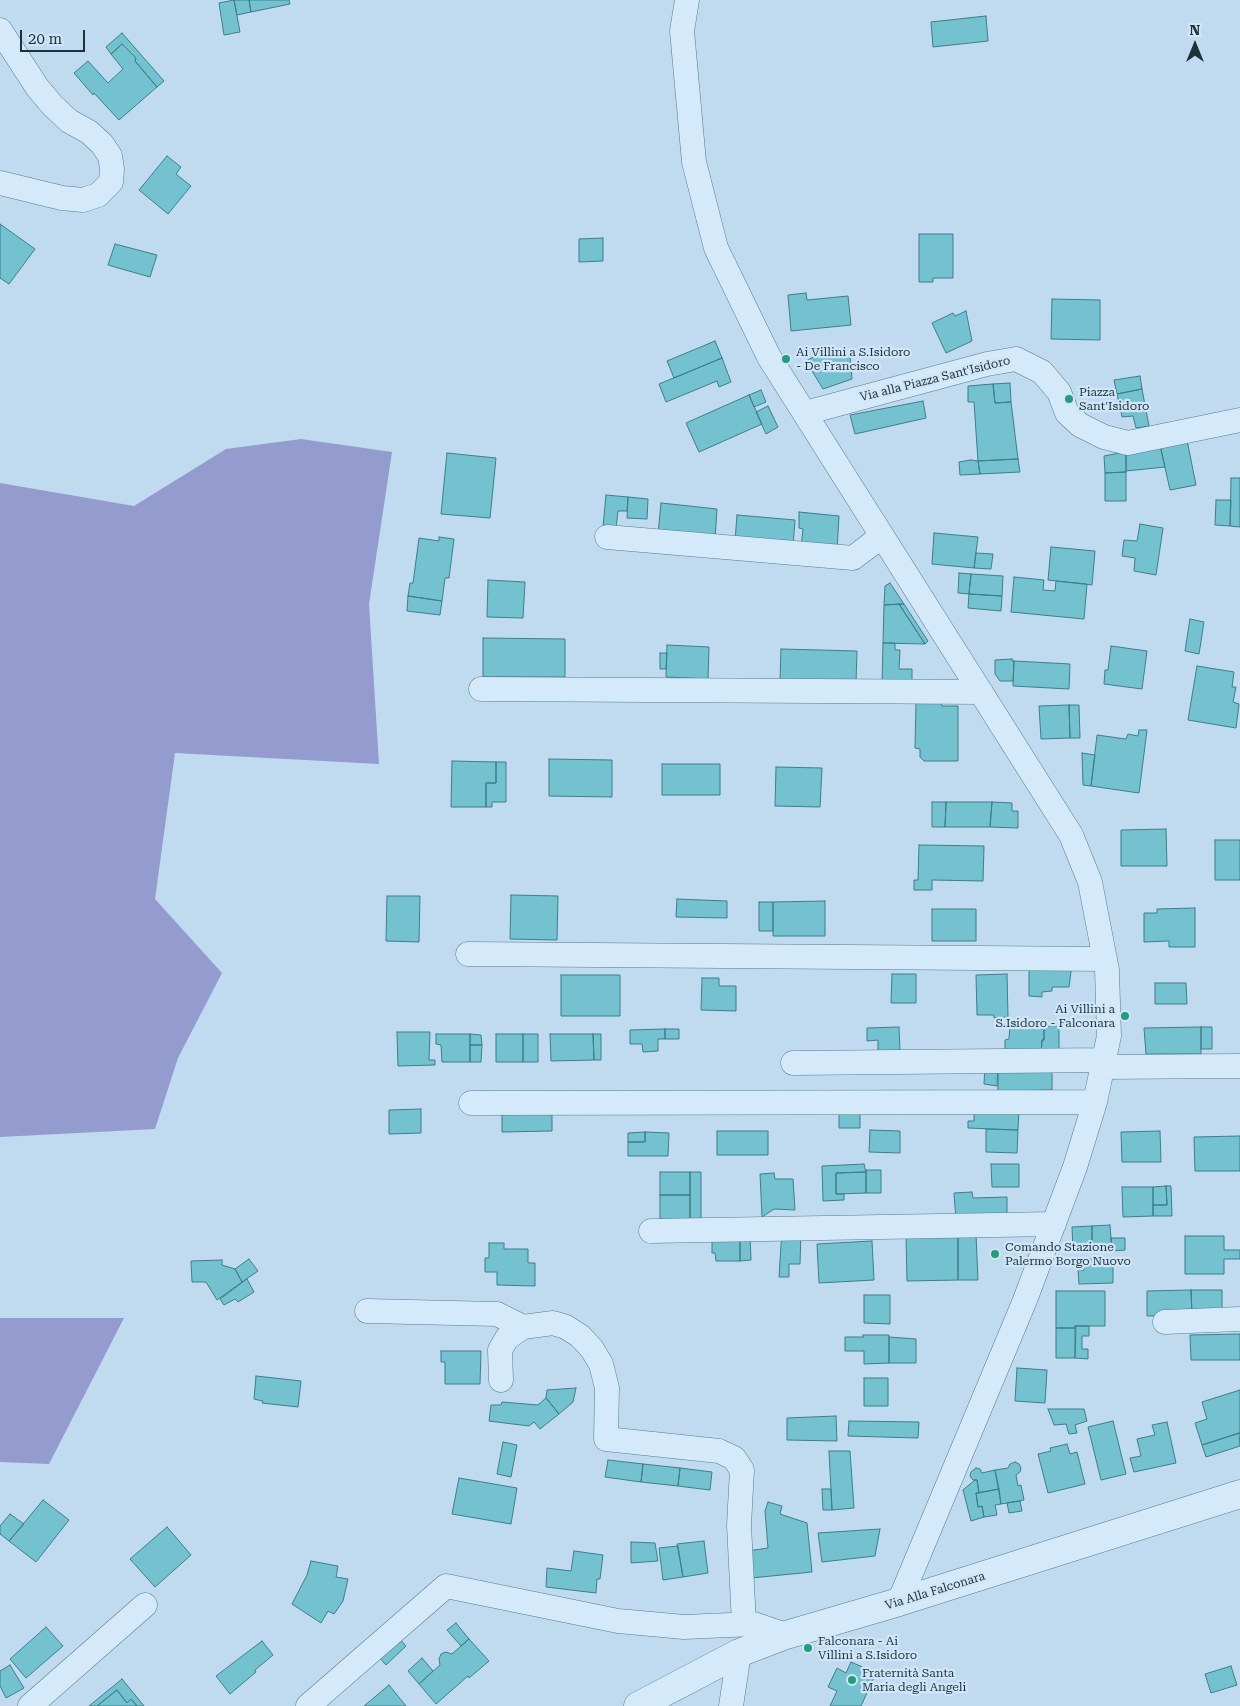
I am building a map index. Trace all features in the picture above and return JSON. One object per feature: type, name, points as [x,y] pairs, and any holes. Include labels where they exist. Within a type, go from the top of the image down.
[{"type":"street","points":[[687,0],[682,31],[694,162],[716,248],[769,357],[1071,835],[1090,882],[1108,970],[1109,1036],[1095,1102],[1075,1167],[1025,1300],[899,1602]]},
{"type":"street","points":[[0,30],[37,87],[52,105],[69,122],[89,132],[102,144],[110,156],[112,168],[111,182],[98,195],[83,200],[62,198],[0,183]]},
{"type":"street","name":"Via alla Piazza Sant'Isidoro","points":[[804,413],[987,364],[1016,359],[1042,372],[1059,392],[1067,413],[1080,424],[1104,438],[1128,443],[1240,420]]},
{"type":"street","points":[[607,537],[853,558],[882,536]]},
{"type":"street","points":[[481,689],[981,692]]},
{"type":"street","points":[[468,954],[1105,959]]},
{"type":"street","points":[[794,1063],[1240,1066]]},
{"type":"street","points":[[471,1102],[1095,1102]]},
{"type":"street","points":[[651,1231],[1054,1224]]},
{"type":"street","points":[[367,1311],[497,1314],[522,1327]]},
{"type":"street","points":[[1165,1322],[1240,1319]]},
{"type":"street","points":[[501,1380],[500,1350],[507,1338],[522,1327],[553,1323],[566,1327],[580,1336],[592,1349],[601,1364],[607,1388],[606,1439],[719,1451],[734,1458],[742,1470],[739,1525],[744,1624]]},
{"type":"street","name":"Via Alla Falconara","points":[[638,1706],[739,1653],[786,1635],[899,1602],[1240,1494]]},
{"type":"street","points":[[308,1706],[446,1586],[618,1621],[684,1627],[754,1624],[786,1635]]},
{"type":"street","points":[[30,1706],[145,1604]]},
{"type":"street","points":[[732,1706],[739,1653]]},
{"type":"shaded area","points":[[301,439],[392,452],[369,604],[379,764],[175,753],[155,899],[222,973],[178,1058],[155,1129],[0,1137],[0,483],[134,506],[226,449]]},
{"type":"shaded area","points":[[0,1318],[124,1318],[49,1464],[0,1462]]},
{"type":"building","points":[[234,0],[240,32],[224,35],[219,3]]},
{"type":"building","points":[[234,0],[249,0],[251,12],[237,15]]},
{"type":"building","points":[[249,0],[289,0],[290,4],[251,12]]},
{"type":"building","points":[[986,16],[988,41],[933,47],[931,22]]},
{"type":"building","points":[[122,33],[164,81],[157,87],[135,61],[136,58],[122,44],[111,54],[106,47]]},
{"type":"building","points":[[122,44],[136,58],[135,61],[157,87],[119,120],[74,73],[88,61],[108,83],[123,69],[111,54]]},
{"type":"building","points":[[167,156],[181,167],[176,174],[191,186],[168,214],[139,190]]},
{"type":"building","points":[[0,224],[35,249],[9,284],[0,278]]},
{"type":"building","points":[[919,234],[953,234],[953,278],[933,278],[933,282],[919,282]]},
{"type":"building","points":[[603,238],[603,261],[579,262],[579,239]]},
{"type":"building","points":[[115,244],[157,255],[150,277],[108,265]]},
{"type":"building","points":[[806,293],[807,300],[848,296],[851,325],[791,331],[788,295]]},
{"type":"building","points":[[1052,299],[1100,300],[1100,340],[1051,339]]},
{"type":"building","points":[[966,311],[972,341],[946,353],[932,323],[953,313],[955,316]]},
{"type":"building","points":[[715,341],[722,358],[674,378],[667,361]]},
{"type":"building","points":[[822,352],[850,355],[852,379],[823,389],[806,361]]},
{"type":"building","points":[[722,358],[731,382],[719,387],[717,381],[666,402],[659,384]]},
{"type":"building","points":[[1140,376],[1142,389],[1117,394],[1114,380]]},
{"type":"building","points":[[1010,383],[1011,402],[995,403],[993,384]]},
{"type":"building","points":[[993,384],[995,403],[1011,402],[1018,459],[978,461],[974,402],[968,402],[968,386]]},
{"type":"building","points":[[1142,389],[1149,426],[1136,428],[1133,416],[1122,417],[1117,394]]},
{"type":"building","points":[[761,390],[766,402],[754,407],[749,395]]},
{"type":"building","points":[[749,395],[762,424],[699,452],[686,423]]},
{"type":"building","points":[[923,401],[926,418],[855,434],[850,415]]},
{"type":"building","points":[[768,406],[778,427],[766,434],[756,412]]},
{"type":"building","points":[[1187,440],[1196,485],[1170,490],[1160,445]]},
{"type":"building","points":[[1160,445],[1165,467],[1126,471],[1126,452]]},
{"type":"building","points":[[1126,452],[1126,472],[1105,473],[1104,456]]},
{"type":"building","points":[[447,453],[496,458],[490,518],[441,514]]},
{"type":"building","points":[[1018,459],[1020,472],[980,474],[978,461]]},
{"type":"building","points":[[978,461],[980,474],[960,475],[959,462]]},
{"type":"building","points":[[1126,472],[1126,501],[1105,501],[1105,473]]},
{"type":"building","points":[[1231,478],[1240,478],[1240,527],[1230,526]]},
{"type":"building","points":[[606,495],[628,497],[627,511],[618,511],[616,528],[603,527]]},
{"type":"building","points":[[628,497],[648,499],[647,519],[627,518]]},
{"type":"building","points":[[1216,500],[1231,500],[1230,526],[1215,525]]},
{"type":"building","points":[[661,503],[717,509],[715,540],[658,534]]},
{"type":"building","points":[[799,512],[839,516],[837,551],[801,548],[803,529],[799,528]]},
{"type":"building","points":[[737,515],[795,520],[793,546],[735,541]]},
{"type":"building","points":[[1140,524],[1163,528],[1156,575],[1134,571],[1135,558],[1122,556],[1124,540],[1137,541]]},
{"type":"building","points":[[934,533],[978,537],[974,568],[932,564]]},
{"type":"building","points":[[439,537],[454,539],[449,578],[445,578],[442,601],[408,596],[410,583],[413,583],[419,538],[439,541]]},
{"type":"building","points":[[1051,547],[1095,551],[1092,585],[1048,580]]},
{"type":"building","points":[[976,553],[993,554],[991,569],[974,568]]},
{"type":"building","points":[[959,573],[971,574],[969,594],[958,593]]},
{"type":"building","points":[[971,574],[1003,576],[1002,596],[969,594]]},
{"type":"building","points":[[1014,577],[1044,580],[1043,590],[1055,591],[1056,581],[1087,584],[1084,619],[1011,612]]},
{"type":"building","points":[[488,580],[525,582],[523,618],[487,617]]},
{"type":"building","points":[[890,583],[904,604],[884,605],[885,586]]},
{"type":"building","points":[[969,594],[1002,596],[1001,611],[968,608]]},
{"type":"building","points":[[408,596],[442,601],[440,615],[407,611]]},
{"type":"building","points":[[899,604],[904,604],[928,641],[925,644]]},
{"type":"building","points":[[899,604],[925,644],[883,643],[884,605]]},
{"type":"building","points":[[1190,619],[1204,622],[1199,654],[1185,651]]},
{"type":"building","points":[[483,638],[565,639],[565,677],[483,677]]},
{"type":"building","points":[[883,643],[895,643],[895,650],[900,650],[899,669],[912,669],[912,685],[882,684]]},
{"type":"building","points":[[667,645],[709,647],[708,679],[666,677]]},
{"type":"building","points":[[1111,646],[1147,651],[1142,689],[1104,684],[1105,670],[1108,670]]},
{"type":"building","points":[[781,649],[857,651],[856,683],[780,681]]},
{"type":"building","points":[[660,653],[667,653],[666,669],[660,669]]},
{"type":"building","points":[[1012,659],[1014,661],[1013,681],[1000,681],[995,674],[995,660]]},
{"type":"building","points":[[1014,661],[1070,664],[1069,689],[1013,686]]},
{"type":"building","points":[[1197,666],[1234,672],[1232,687],[1236,687],[1233,702],[1239,704],[1236,728],[1188,720]]},
{"type":"building","points":[[916,703],[941,703],[942,706],[958,706],[958,761],[924,761],[920,757],[920,749],[915,748]]},
{"type":"building","points":[[1069,705],[1079,705],[1080,738],[1070,738]]},
{"type":"building","points":[[1069,705],[1070,738],[1041,739],[1039,706]]},
{"type":"building","points":[[1139,730],[1147,730],[1139,793],[1091,786],[1097,735],[1126,739],[1128,734],[1138,736]]},
{"type":"building","points":[[1082,753],[1095,755],[1091,786],[1083,785]]},
{"type":"building","points":[[549,759],[612,760],[612,797],[549,796]]},
{"type":"building","points":[[452,761],[496,762],[496,783],[486,783],[486,807],[451,807]]},
{"type":"building","points":[[496,762],[506,762],[506,802],[492,802],[492,807],[486,807],[486,783],[496,783]]},
{"type":"building","points":[[662,764],[720,764],[720,795],[662,795]]},
{"type":"building","points":[[776,767],[822,768],[820,807],[775,806]]},
{"type":"building","points":[[932,802],[946,802],[945,827],[932,827]]},
{"type":"building","points":[[946,802],[992,802],[990,827],[945,827]]},
{"type":"building","points":[[992,802],[1012,803],[1012,811],[1018,811],[1018,828],[990,827]]},
{"type":"building","points":[[1166,829],[1167,866],[1121,866],[1121,830]]},
{"type":"building","points":[[1215,840],[1240,840],[1240,880],[1215,880]]},
{"type":"building","points":[[919,845],[984,846],[983,881],[932,880],[932,890],[914,890],[914,880],[918,880]]},
{"type":"building","points":[[511,895],[558,896],[557,940],[510,939]]},
{"type":"building","points":[[387,896],[420,896],[419,942],[386,941]]},
{"type":"building","points":[[677,899],[727,901],[727,918],[676,917]]},
{"type":"building","points":[[825,901],[825,936],[773,936],[773,902]]},
{"type":"building","points":[[759,902],[773,902],[773,931],[759,931]]},
{"type":"building","points":[[1195,908],[1195,947],[1169,947],[1169,941],[1144,942],[1144,913],[1157,913],[1157,909]]},
{"type":"building","points":[[932,909],[976,909],[976,941],[932,941]]},
{"type":"building","points":[[1072,964],[1069,987],[1052,987],[1052,991],[1042,992],[1042,997],[1029,996],[1029,965]]},
{"type":"building","points":[[892,974],[916,974],[916,1003],[891,1003]]},
{"type":"building","points":[[1007,974],[1008,1017],[994,1018],[994,1015],[977,1015],[976,975]]},
{"type":"building","points":[[561,975],[620,975],[620,1016],[561,1016]]},
{"type":"building","points":[[702,978],[719,978],[719,986],[736,986],[736,1011],[701,1010]]},
{"type":"building","points":[[1155,983],[1186,983],[1187,1004],[1155,1004]]},
{"type":"building","points":[[1010,1026],[1044,1026],[1041,1054],[1005,1054],[1005,1040],[1009,1039]]},
{"type":"building","points":[[1044,1026],[1059,1026],[1059,1054],[1041,1054]]},
{"type":"building","points":[[899,1027],[900,1052],[878,1053],[878,1040],[867,1041],[867,1028]]},
{"type":"building","points":[[1201,1027],[1212,1027],[1212,1049],[1201,1049]]},
{"type":"building","points":[[1201,1027],[1201,1054],[1146,1054],[1144,1028]]},
{"type":"building","points":[[665,1029],[679,1029],[679,1039],[665,1039]]},
{"type":"building","points":[[665,1029],[665,1039],[658,1039],[658,1051],[643,1052],[642,1044],[630,1044],[630,1030]]},
{"type":"building","points":[[397,1032],[430,1032],[429,1060],[435,1060],[435,1065],[398,1066]]},
{"type":"building","points":[[436,1034],[470,1034],[470,1062],[442,1062],[441,1045],[436,1044]]},
{"type":"building","points":[[470,1034],[481,1035],[482,1045],[470,1045]]},
{"type":"building","points":[[496,1034],[523,1034],[523,1062],[496,1062]]},
{"type":"building","points":[[523,1034],[538,1034],[538,1062],[523,1062]]},
{"type":"building","points":[[550,1034],[593,1034],[594,1060],[551,1061]]},
{"type":"building","points":[[593,1034],[601,1034],[601,1060],[594,1060]]},
{"type":"building","points":[[470,1045],[482,1045],[481,1062],[470,1062]]},
{"type":"building","points":[[985,1066],[998,1066],[997,1086],[984,1084]]},
{"type":"building","points":[[998,1066],[1052,1066],[1052,1090],[998,1091]]},
{"type":"building","points":[[839,1106],[860,1106],[860,1128],[839,1128]]},
{"type":"building","points":[[552,1108],[552,1131],[502,1132],[502,1109]]},
{"type":"building","points":[[421,1109],[421,1133],[389,1134],[389,1110]]},
{"type":"building","points":[[1019,1110],[1018,1130],[968,1128],[968,1121],[974,1121],[974,1113]]},
{"type":"building","points":[[986,1129],[1018,1130],[1017,1153],[986,1152]]},
{"type":"building","points":[[870,1130],[900,1131],[900,1153],[869,1152]]},
{"type":"building","points":[[717,1131],[768,1131],[768,1155],[717,1155]]},
{"type":"building","points":[[1160,1131],[1161,1162],[1122,1162],[1121,1132]]},
{"type":"building","points":[[645,1132],[645,1142],[628,1142],[628,1133]]},
{"type":"building","points":[[645,1132],[669,1133],[668,1156],[628,1156],[628,1142],[645,1142]]},
{"type":"building","points":[[1240,1136],[1240,1171],[1195,1171],[1194,1137]]},
{"type":"building","points":[[864,1164],[866,1172],[836,1173],[836,1194],[844,1194],[844,1200],[823,1201],[822,1166]]},
{"type":"building","points":[[991,1164],[1019,1164],[1019,1187],[992,1187]]},
{"type":"building","points":[[866,1170],[881,1170],[881,1193],[866,1193]]},
{"type":"building","points":[[660,1172],[690,1172],[690,1195],[660,1195]]},
{"type":"building","points":[[690,1172],[701,1172],[701,1219],[690,1219]]},
{"type":"building","points":[[866,1172],[866,1193],[836,1194],[836,1173]]},
{"type":"building","points":[[774,1173],[775,1179],[793,1179],[795,1210],[774,1209],[762,1217],[760,1174]]},
{"type":"building","points":[[1166,1186],[1167,1205],[1153,1205],[1153,1187]]},
{"type":"building","points":[[1166,1186],[1171,1186],[1172,1216],[1153,1216],[1153,1205],[1167,1205]]},
{"type":"building","points":[[1122,1187],[1153,1187],[1153,1216],[1123,1217]]},
{"type":"building","points":[[972,1192],[973,1198],[1007,1197],[1007,1214],[956,1220],[954,1193]]},
{"type":"building","points":[[660,1195],[690,1195],[690,1219],[660,1219]]},
{"type":"building","points":[[1110,1225],[1112,1251],[1092,1252],[1092,1226]]},
{"type":"building","points":[[1092,1226],[1092,1252],[1073,1252],[1072,1227]]},
{"type":"building","points":[[782,1230],[801,1231],[800,1264],[789,1264],[789,1277],[779,1277]]},
{"type":"building","points":[[976,1234],[978,1280],[958,1280],[958,1235]]},
{"type":"building","points":[[740,1235],[750,1235],[751,1260],[740,1261]]},
{"type":"building","points":[[740,1235],[740,1261],[716,1261],[715,1253],[712,1253],[712,1240]]},
{"type":"building","points":[[958,1235],[958,1280],[907,1281],[906,1236]]},
{"type":"building","points":[[1185,1236],[1224,1236],[1224,1250],[1240,1250],[1240,1259],[1224,1259],[1224,1274],[1185,1274]]},
{"type":"building","points":[[1111,1238],[1125,1238],[1125,1250],[1112,1251]]},
{"type":"building","points":[[872,1241],[874,1280],[819,1283],[817,1244]]},
{"type":"building","points":[[489,1243],[504,1243],[504,1249],[528,1249],[528,1263],[535,1263],[535,1286],[497,1285],[497,1272],[485,1272],[485,1258],[489,1258]]},
{"type":"building","points":[[1113,1258],[1113,1283],[1079,1284],[1078,1270],[1084,1270],[1083,1259]]},
{"type":"building","points":[[249,1259],[258,1271],[242,1282],[235,1269]]},
{"type":"building","points":[[222,1260],[222,1265],[235,1269],[242,1282],[217,1300],[206,1282],[192,1282],[191,1261]]},
{"type":"building","points":[[247,1279],[254,1292],[238,1302],[235,1299],[224,1305],[220,1299]]},
{"type":"building","points":[[1191,1290],[1222,1290],[1222,1314],[1192,1315]]},
{"type":"building","points":[[1191,1290],[1192,1315],[1147,1316],[1147,1291]]},
{"type":"building","points":[[1056,1291],[1105,1291],[1105,1326],[1056,1328]]},
{"type":"building","points":[[864,1295],[890,1295],[890,1324],[864,1323]]},
{"type":"building","points":[[1075,1326],[1089,1326],[1089,1336],[1082,1336],[1082,1349],[1088,1349],[1088,1359],[1075,1358]]},
{"type":"building","points":[[1056,1328],[1076,1328],[1075,1358],[1056,1358]]},
{"type":"building","points":[[1240,1334],[1240,1360],[1191,1360],[1190,1335]]},
{"type":"building","points":[[863,1335],[889,1335],[889,1363],[864,1364],[864,1351],[845,1351],[845,1337],[864,1337]]},
{"type":"building","points":[[889,1337],[916,1339],[916,1363],[889,1363]]},
{"type":"building","points":[[441,1351],[481,1351],[480,1384],[445,1384],[445,1362],[441,1362]]},
{"type":"building","points":[[1017,1368],[1047,1370],[1045,1403],[1015,1401]]},
{"type":"building","points":[[256,1376],[301,1381],[298,1407],[262,1403],[263,1401],[254,1399]]},
{"type":"building","points":[[864,1378],[888,1378],[888,1406],[864,1406]]},
{"type":"building","points":[[576,1388],[573,1402],[559,1414],[546,1398],[547,1390]]},
{"type":"building","points":[[1240,1390],[1240,1433],[1202,1445],[1195,1423],[1207,1419],[1202,1402]]},
{"type":"building","points":[[546,1398],[559,1414],[540,1429],[534,1422],[529,1426],[489,1421],[491,1405],[501,1405],[502,1402],[538,1405]]},
{"type":"building","points":[[1048,1409],[1084,1409],[1087,1421],[1075,1425],[1077,1433],[1069,1434],[1066,1424],[1054,1425]]},
{"type":"building","points":[[836,1416],[837,1441],[787,1440],[787,1418]]},
{"type":"building","points":[[849,1421],[919,1422],[918,1438],[848,1436]]},
{"type":"building","points":[[1113,1421],[1126,1474],[1101,1480],[1088,1427]]},
{"type":"building","points":[[1167,1422],[1176,1463],[1134,1472],[1130,1458],[1141,1456],[1137,1439],[1155,1435],[1152,1425]]},
{"type":"building","points":[[1239,1433],[1240,1446],[1206,1457],[1202,1445]]},
{"type":"building","points":[[503,1442],[517,1445],[511,1477],[497,1474]]},
{"type":"building","points":[[1067,1444],[1070,1454],[1077,1452],[1085,1484],[1048,1493],[1038,1454],[1051,1451],[1050,1448]]},
{"type":"building","points":[[829,1451],[850,1451],[854,1508],[832,1510]]},
{"type":"building","points":[[608,1460],[643,1464],[641,1482],[605,1477]]},
{"type":"building","points":[[1015,1462],[1021,1468],[1020,1472],[1016,1475],[1018,1486],[1021,1485],[1024,1500],[1001,1504],[995,1470],[1008,1468],[1010,1464]]},
{"type":"building","points":[[643,1464],[680,1468],[678,1486],[641,1482]]},
{"type":"building","points":[[680,1468],[712,1472],[710,1490],[678,1486]]},
{"type":"building","points":[[976,1468],[980,1469],[982,1473],[995,1470],[999,1489],[979,1493],[977,1480],[973,1480],[970,1476],[971,1472]]},
{"type":"building","points":[[459,1478],[517,1488],[511,1524],[452,1514]]},
{"type":"building","points":[[977,1480],[979,1493],[976,1493],[978,1507],[982,1506],[984,1517],[971,1521],[963,1490]]},
{"type":"building","points":[[822,1489],[831,1489],[832,1510],[823,1510]]},
{"type":"building","points":[[999,1489],[1001,1504],[995,1505],[997,1515],[984,1517],[982,1506],[978,1507],[976,1493]]},
{"type":"building","points":[[43,1500],[69,1520],[36,1562],[9,1541]]},
{"type":"building","points":[[1020,1501],[1022,1511],[1009,1513],[1007,1503]]},
{"type":"building","points":[[768,1502],[782,1506],[780,1514],[807,1523],[812,1572],[751,1578],[748,1551],[768,1548],[765,1511]]},
{"type":"building","points":[[10,1514],[24,1524],[9,1541],[0,1534],[0,1526]]},
{"type":"building","points":[[167,1527],[191,1555],[155,1587],[130,1559]]},
{"type":"building","points":[[880,1529],[875,1556],[822,1562],[818,1533]]},
{"type":"building","points":[[704,1541],[708,1573],[683,1577],[677,1544]]},
{"type":"building","points":[[631,1542],[655,1543],[658,1561],[631,1563]]},
{"type":"building","points":[[678,1546],[683,1577],[663,1580],[659,1548]]},
{"type":"building","points":[[574,1551],[603,1555],[600,1579],[597,1579],[596,1593],[546,1587],[547,1568],[571,1571]]},
{"type":"building","points":[[311,1561],[338,1566],[336,1577],[348,1579],[343,1601],[334,1614],[328,1611],[321,1623],[292,1604],[307,1575]]},
{"type":"building","points":[[456,1623],[469,1639],[461,1646],[447,1630]]},
{"type":"building","points":[[46,1627],[63,1646],[26,1678],[10,1659]]},
{"type":"building","points":[[397,1636],[406,1646],[386,1665],[376,1654]]},
{"type":"building","points":[[469,1639],[489,1661],[469,1678],[468,1676],[436,1704],[419,1684],[440,1665],[439,1659],[441,1654],[446,1652],[452,1654]]},
{"type":"building","points":[[262,1641],[273,1655],[230,1694],[216,1676]]},
{"type":"building","points":[[422,1658],[433,1671],[419,1684],[408,1671]]},
{"type":"building","name":"Fraternità Santa Maria degli Angeli","points":[[851,1662],[876,1673],[861,1706],[830,1706],[837,1691],[828,1687],[837,1668],[846,1673]]},
{"type":"building","points":[[10,1665],[24,1688],[6,1698],[0,1686],[0,1671]]},
{"type":"building","points":[[1231,1666],[1237,1685],[1211,1693],[1205,1674]]},
{"type":"building","points":[[122,1679],[144,1706],[137,1706],[131,1699],[127,1703],[117,1690],[97,1706],[89,1706]]},
{"type":"building","points":[[389,1685],[406,1706],[364,1706]]},
{"type":"building","points":[[117,1690],[127,1703],[131,1699],[137,1706],[97,1706]]},
{"type":"place","name":"Ai Villini a S.Isidoro - De Francisco","points":[[786,359]]},
{"type":"place","name":"Piazza Sant'Isidoro","points":[[1069,399]]},
{"type":"place","name":"Ai Villini a S.Isidoro - Falconara","points":[[1125,1016]]},
{"type":"place","name":"Comando Stazione Palermo Borgo Nuovo","points":[[995,1254]]},
{"type":"place","name":"Falconara - Ai Villini a S.Isidoro","points":[[808,1648]]},
{"type":"place","name":"Fraternità Santa Maria degli Angeli","points":[[852,1680]]}]
